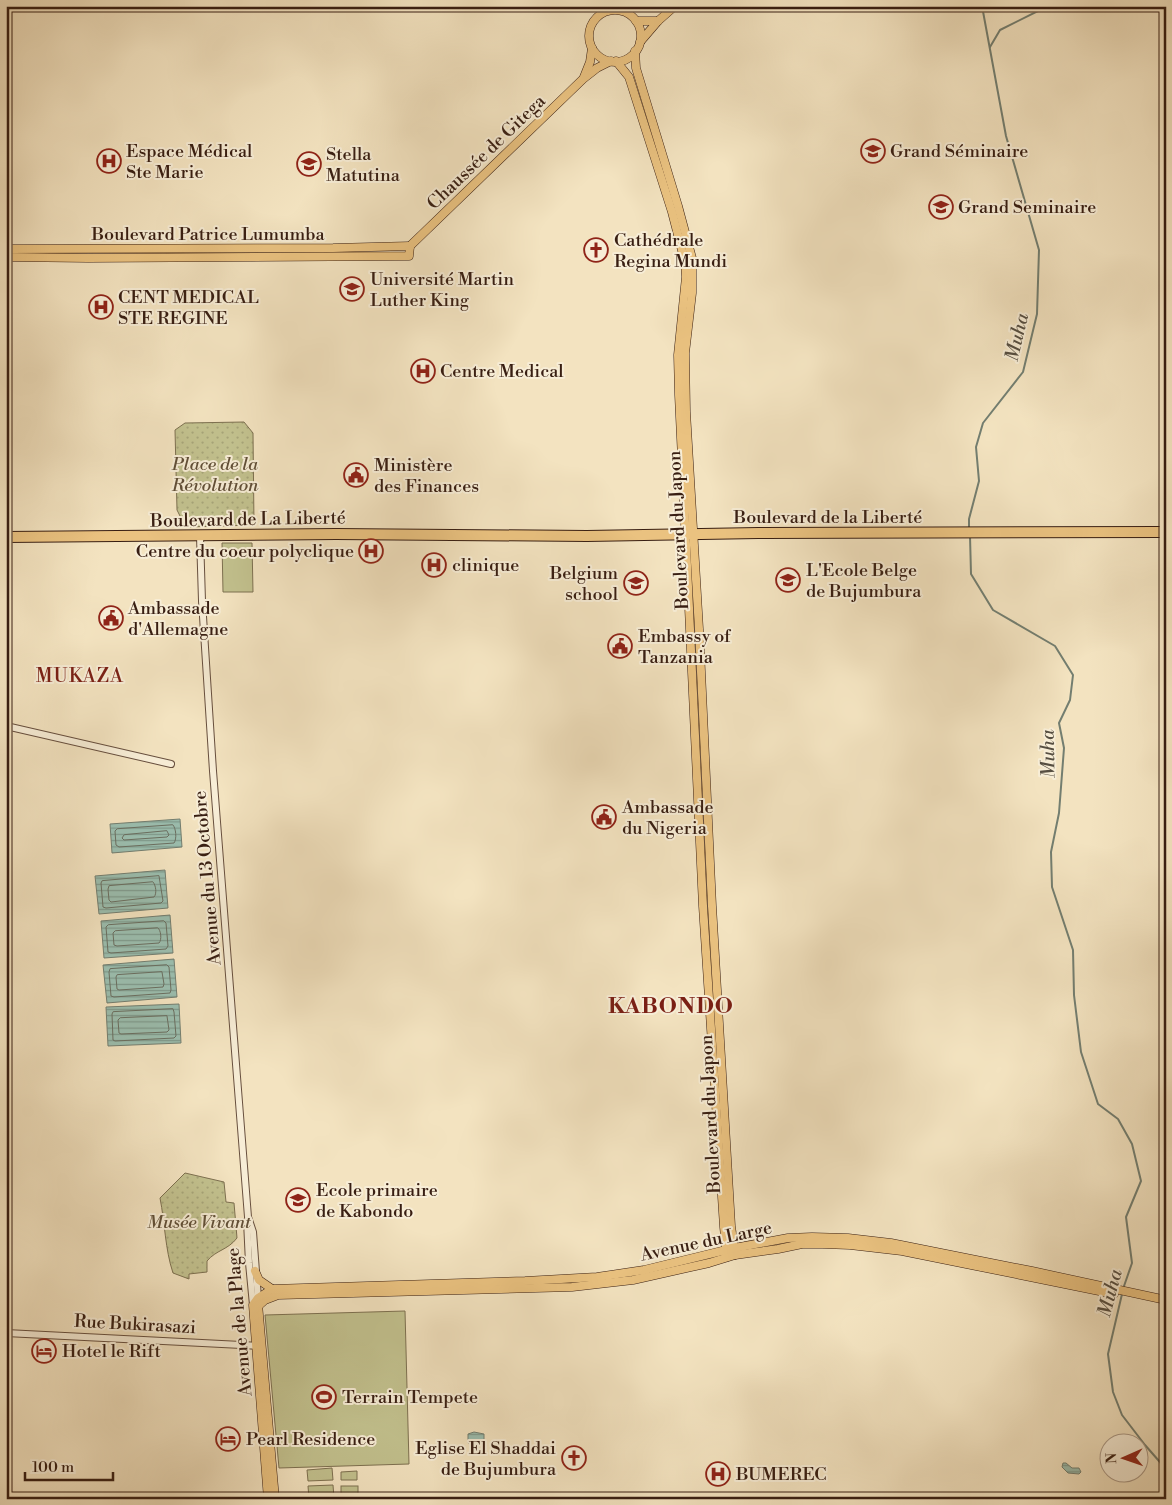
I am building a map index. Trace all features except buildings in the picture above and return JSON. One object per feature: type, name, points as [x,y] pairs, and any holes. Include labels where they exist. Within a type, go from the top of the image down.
[{"type":"highway","name":"Boulevard de la Liberté","points":[[490,535],[1166,532]]},
{"type":"highway","name":"Boulevard de La Liberté","points":[[6,537],[336,534],[490,535]]},
{"type":"main road","points":[[599,6],[589,34],[592,48],[603,59],[614,61],[627,58],[658,21],[675,6]]},
{"type":"main road","points":[[594,20],[604,12],[621,9],[636,21],[640,32],[637,48]]},
{"type":"main road","points":[[636,21],[658,21]]},
{"type":"main road","name":"Chaussée de Gitega","points":[[583,79],[590,62],[592,48]]},
{"type":"main road","name":"Boulevard du Japon","points":[[637,48],[636,68],[685,262],[686,277],[679,342],[731,1252]]},
{"type":"main road","name":"Chaussée de Gitega","points":[[410,246],[583,79],[597,68],[614,61]]},
{"type":"main road","name":"Boulevard du Japon","points":[[614,61],[629,77],[656,147]]},
{"type":"main road","name":"Boulevard Patrice Lumumba","points":[[6,248],[324,248],[410,246],[409,256],[6,257]]},
{"type":"main road","name":"Boulevard du Japon","points":[[690,534],[710,1024],[724,1227],[731,1252]]},
{"type":"main road","points":[[710,1024],[719,1024]]},
{"type":"main road","name":"Avenue du Large","points":[[272,1288],[306,1290],[572,1279],[644,1270],[731,1252],[778,1249],[802,1244],[850,1245],[902,1251],[1166,1300]]},
{"type":"main road","points":[[256,1271],[258,1280],[272,1288],[256,1305]]},
{"type":"main road","name":"Avenue du Large","points":[[256,1305],[278,1295],[306,1290]]},
{"type":"main road","name":"Avenue du Large","points":[[1131,1295],[1166,1305]]},
{"type":"main road","name":"Avenue de la Plage","points":[[256,1305],[268,1499]]},
{"type":"main road","name":"Avenue de la Plage","points":[[259,1346],[275,1499]]},
{"type":"street","name":"Avenue du 13 Octobre","points":[[200,536],[202,601],[213,771],[248,1217]]},
{"type":"street","points":[[6,726],[171,764]]},
{"type":"street","name":"Avenue de la Plage","points":[[248,1217],[253,1232],[256,1305]]},
{"type":"street","name":"Avenue de la Plage","points":[[248,1217],[246,1225],[256,1305]]},
{"type":"street","name":"Rue Bukirasazi","points":[[6,1333],[259,1346]]},
{"type":"green space","name":"Place de la Révolution","points":[[244,422],[253,433],[254,525],[188,527],[177,510],[175,430],[185,423]]},
{"type":"green space","points":[[222,543],[252,543],[253,592],[223,592]]},
{"type":"green space","name":"Musée Vivant","points":[[185,1173],[224,1182],[226,1202],[234,1203],[237,1238],[207,1261],[207,1272],[189,1274],[189,1279],[173,1273],[168,1255],[160,1198]]},
{"type":"green space","points":[[405,1311],[409,1464],[279,1468],[265,1315]]},
{"type":"green space","points":[[332,1468],[333,1480],[308,1481],[307,1470]]},
{"type":"green space","points":[[357,1471],[357,1480],[341,1480],[341,1472]]},
{"type":"green space","points":[[333,1485],[334,1498],[309,1499],[308,1486]]},
{"type":"green space","points":[[341,1486],[358,1486],[358,1495],[341,1495]]},
{"type":"water","points":[[180,819],[182,847],[112,853],[110,824]]},
{"type":"water","points":[[165,870],[168,908],[99,914],[95,876]]},
{"type":"water","points":[[170,915],[173,953],[104,958],[101,921]]},
{"type":"water","points":[[174,959],[177,997],[107,1003],[103,965]]},
{"type":"water","points":[[179,1004],[181,1043],[108,1046],[106,1007]]},
{"type":"water","points":[[474,1432],[484,1434],[484,1442],[468,1443],[468,1434]]},
{"type":"water","points":[[1063,1463],[1072,1468],[1079,1468],[1081,1472],[1079,1474],[1068,1473],[1062,1467]]},
{"type":"waterway","name":"Muha","points":[[969,529],[969,519],[979,481],[976,447],[983,423],[1023,372],[1037,314],[1039,250],[1006,136],[982,6]]},
{"type":"waterway","points":[[990,47],[1000,30],[1048,6]]},
{"type":"waterway","name":"Muha","points":[[970,536],[971,574],[993,610],[1055,646],[1073,675],[1070,700],[1059,723],[1064,748],[1059,813],[1051,852],[1052,887],[1073,950],[1074,995],[1081,1052],[1098,1104],[1118,1119],[1132,1144],[1141,1181],[1126,1217],[1132,1263],[1123,1289]]},
{"type":"waterway","name":"Muha","points":[[1122,1294],[1108,1354],[1113,1392],[1122,1415],[1166,1469]]},
{"type":"place","name":"Grand Séminaire","points":[[873,151]]},
{"type":"place","name":"Espace Médical Ste Marie","points":[[109,161]]},
{"type":"place","name":"Stella Matutina","points":[[309,164]]},
{"type":"place","name":"Grand Seminaire","points":[[941,207]]},
{"type":"place","name":"Cathédrale Regina Mundi","points":[[596,250]]},
{"type":"place","name":"Université Martin Luther King","points":[[352,289]]},
{"type":"place","name":"CENT MEDICAL STE REGINE","points":[[101,307]]},
{"type":"place","name":"Centre Medical","points":[[423,371]]},
{"type":"place","name":"Ministère des Finances","points":[[356,475]]},
{"type":"place","name":"Centre du coeur polyclique","points":[[371,551]]},
{"type":"place","name":"clinique","points":[[434,565]]},
{"type":"place","name":"L'Ecole Belge de Bujumbura","points":[[788,580]]},
{"type":"place","name":"Belgium school","points":[[636,583]]},
{"type":"place","name":"Ambassade d'Allemagne","points":[[111,618]]},
{"type":"place","name":"Embassy of Tanzania","points":[[620,646]]},
{"type":"place","name":"Ambassade du Nigeria","points":[[604,817]]},
{"type":"place","name":"Ecole primaire de Kabondo","points":[[298,1200]]},
{"type":"place","name":"Hotel le Rift","points":[[44,1351]]},
{"type":"place","name":"Terrain Tempete","points":[[324,1397]]},
{"type":"place","name":"Pearl Residence","points":[[228,1439]]},
{"type":"place","name":"Eglise El Shaddai de Bujumbura","points":[[574,1458]]},
{"type":"place","name":"BUMEREC","points":[[718,1474]]},
{"type":"district","name":"MUKAZA","points":[[80,675]]},
{"type":"district","name":"KABONDO","points":[[671,1005]]}]
